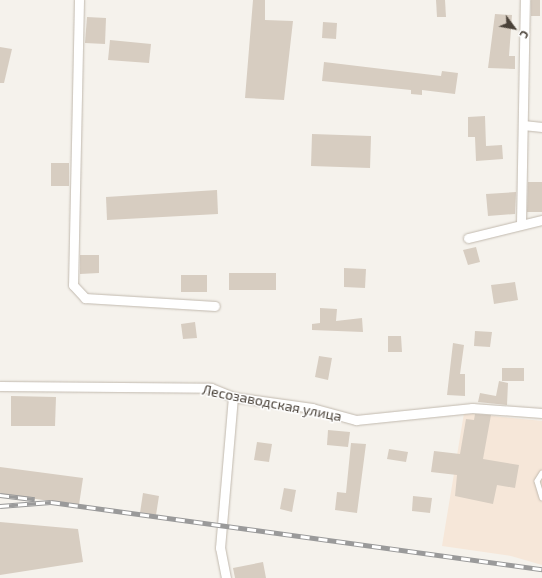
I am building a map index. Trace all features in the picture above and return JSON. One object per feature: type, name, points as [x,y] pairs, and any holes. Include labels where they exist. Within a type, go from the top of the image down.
[{"type":"street","points":[[79,0],[73,285],[85,298],[215,306]]},
{"type":"street","points":[[521,223],[525,0]]},
{"type":"street","points":[[523,125],[542,127]]},
{"type":"street","points":[[468,238],[521,223],[542,220]]},
{"type":"street","name":"Лесозаводская улица","points":[[0,386],[176,386],[211,388],[233,398],[312,408],[356,420],[472,408],[542,413]]},
{"type":"street","points":[[226,578],[220,548],[233,398]]},
{"type":"lane","points":[[542,473],[537,481],[542,496]]},
{"type":"shaded area","points":[[464,413],[542,421],[542,565],[511,556],[442,546]]},
{"type":"building","points":[[253,0],[265,0],[265,20],[293,21],[284,100],[245,98]]},
{"type":"building","points":[[436,0],[445,0],[446,17],[437,17]]},
{"type":"building","points":[[531,0],[540,0],[540,16],[531,16]]},
{"type":"building","points":[[495,14],[512,15],[509,56],[515,56],[515,69],[488,68]]},
{"type":"building","points":[[87,17],[106,18],[105,44],[85,43]]},
{"type":"building","points":[[323,22],[337,23],[336,39],[322,38]]},
{"type":"building","points":[[110,40],[151,44],[149,63],[108,60]]},
{"type":"building","points":[[0,47],[12,49],[4,83],[0,83]]},
{"type":"building","points":[[324,62],[441,76],[442,71],[458,73],[455,94],[422,90],[422,95],[411,94],[411,90],[322,81]]},
{"type":"building","points":[[485,116],[486,146],[502,145],[503,159],[476,161],[475,137],[468,137],[468,117]]},
{"type":"building","points":[[312,134],[371,136],[370,168],[311,166]]},
{"type":"building","points":[[51,163],[69,163],[69,186],[51,186]]},
{"type":"building","points":[[528,182],[542,182],[542,212],[527,212]]},
{"type":"building","points":[[217,190],[218,214],[107,220],[106,197]]},
{"type":"building","points":[[516,192],[515,214],[488,216],[486,194]]},
{"type":"building","points":[[476,247],[480,262],[468,265],[463,250]]},
{"type":"building","points":[[80,255],[99,255],[99,273],[80,274]]},
{"type":"building","points":[[344,268],[366,269],[365,288],[344,287]]},
{"type":"building","points":[[229,273],[276,273],[276,290],[229,290]]},
{"type":"building","points":[[181,275],[207,275],[207,292],[181,292]]},
{"type":"building","points":[[515,282],[518,300],[494,304],[491,285]]},
{"type":"building","points":[[320,308],[337,309],[336,321],[362,318],[363,332],[312,330],[312,324],[320,323]]},
{"type":"building","points":[[195,322],[197,338],[183,339],[181,324]]},
{"type":"building","points":[[475,331],[492,332],[490,347],[474,346]]},
{"type":"building","points":[[388,336],[401,336],[402,352],[388,352]]},
{"type":"building","points":[[453,343],[464,345],[460,374],[465,374],[465,396],[447,395]]},
{"type":"building","points":[[319,356],[332,358],[328,380],[315,377]]},
{"type":"building","points":[[502,368],[524,368],[524,381],[502,381]]},
{"type":"building","points":[[499,381],[508,383],[507,405],[478,402],[480,393],[496,396]]},
{"type":"building","points":[[11,396],[56,397],[55,426],[11,426]]},
{"type":"building","points":[[475,414],[491,415],[483,459],[519,465],[515,488],[497,485],[493,504],[455,496],[457,475],[431,472],[434,451],[460,454],[466,419],[474,420]]},
{"type":"building","points":[[328,430],[350,432],[348,447],[327,445]]},
{"type":"building","points":[[257,442],[272,444],[269,462],[254,460]]},
{"type":"building","points":[[351,443],[366,444],[357,513],[335,510],[337,492],[346,493]]},
{"type":"building","points":[[389,449],[408,452],[406,462],[387,459]]},
{"type":"building","points":[[0,467],[83,478],[79,505],[0,494]]},
{"type":"building","points":[[284,488],[296,490],[292,512],[280,509]]},
{"type":"building","points":[[143,493],[159,496],[156,515],[140,513]]},
{"type":"building","points":[[413,496],[432,498],[430,513],[412,511]]},
{"type":"building","points":[[0,522],[78,529],[83,562],[0,575]]},
{"type":"building","points":[[263,562],[266,578],[235,578],[233,568]]},
{"type":"railway","points":[[0,495],[35,499]]},
{"type":"railway","points":[[0,506],[51,502],[542,569]]}]
